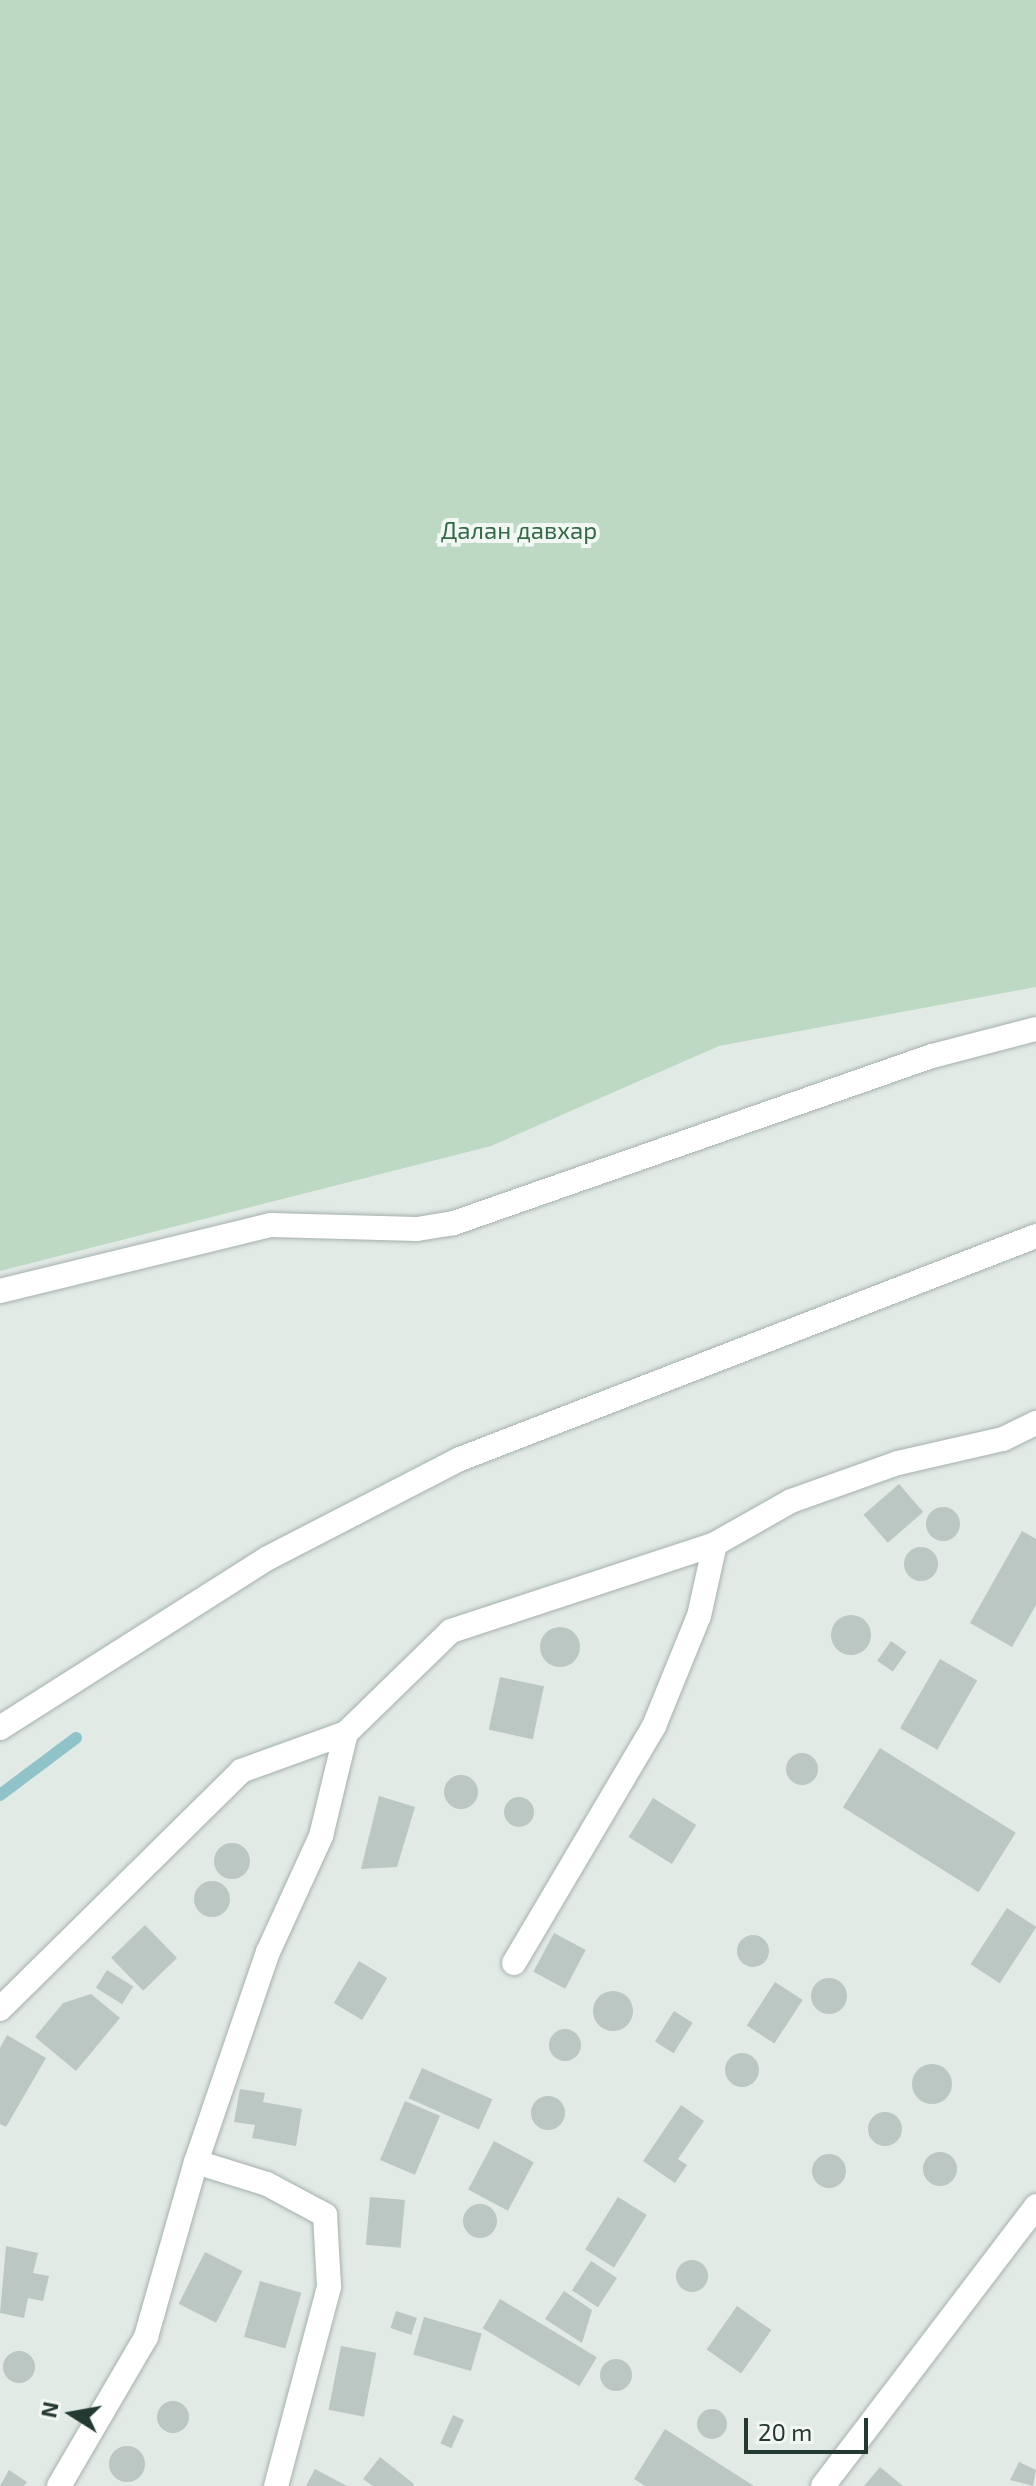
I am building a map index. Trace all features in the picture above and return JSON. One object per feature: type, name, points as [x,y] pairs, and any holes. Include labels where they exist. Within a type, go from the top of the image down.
[{"type":"street","points":[[0,1291],[271,1225],[417,1229],[454,1223],[932,1056],[1036,1029]]},
{"type":"street","points":[[0,1728],[268,1558],[460,1459],[1036,1236]]},
{"type":"street","points":[[0,2009],[241,1771],[346,1733],[451,1631],[715,1544],[791,1501],[1036,1423]]},
{"type":"street","points":[[514,1963],[654,1726],[699,1616],[715,1544]]},
{"type":"street","points":[[59,2486],[146,2337],[196,2162],[268,1952],[321,1836],[346,1733]]},
{"type":"street","points":[[196,2162],[267,2184],[325,2215],[329,2287],[276,2486]]},
{"type":"street","points":[[823,2486],[1036,2206]]},
{"type":"green space","name":"Далан давхар","points":[[0,0],[1036,0],[1036,987],[719,1046],[491,1146],[0,1271]]},
{"type":"building","points":[[899,1484],[923,1512],[888,1543],[864,1515]]},
{"type":"building","points":[[943,1507],[955,1512],[960,1524],[955,1536],[943,1541],[931,1536],[926,1524],[931,1512]]},
{"type":"building","points":[[1022,1531],[1036,1539],[1036,1605],[1012,1647],[970,1623]]},
{"type":"building","points":[[921,1547],[933,1552],[938,1564],[933,1576],[921,1581],[909,1576],[904,1564],[909,1552]]},
{"type":"building","points":[[851,1615],[865,1621],[871,1635],[865,1649],[851,1655],[837,1649],[831,1635],[837,1621]]},
{"type":"building","points":[[560,1627],[574,1633],[580,1647],[574,1661],[560,1667],[546,1661],[540,1647],[546,1633]]},
{"type":"building","points":[[891,1641],[907,1652],[893,1672],[877,1661]]},
{"type":"building","points":[[940,1659],[977,1680],[937,1750],[900,1728]]},
{"type":"building","points":[[500,1677],[544,1686],[533,1739],[489,1730]]},
{"type":"building","points":[[880,1748],[1016,1833],[979,1892],[843,1807]]},
{"type":"building","points":[[802,1753],[813,1758],[818,1769],[813,1780],[802,1785],[791,1780],[786,1769],[791,1758]]},
{"type":"building","points":[[461,1775],[473,1780],[478,1792],[473,1804],[461,1809],[449,1804],[444,1792],[449,1780]]},
{"type":"building","points":[[379,1796],[415,1807],[397,1867],[361,1869]]},
{"type":"building","points":[[519,1797],[530,1801],[534,1812],[530,1823],[519,1827],[508,1823],[504,1812],[508,1801]]},
{"type":"building","points":[[653,1798],[696,1825],[672,1864],[629,1837]]},
{"type":"building","points":[[232,1843],[245,1848],[250,1861],[245,1874],[232,1879],[219,1874],[214,1861],[219,1848]]},
{"type":"building","points":[[212,1881],[225,1886],[230,1899],[225,1912],[212,1917],[199,1912],[194,1899],[199,1886]]},
{"type":"building","points":[[1007,1908],[1036,1928],[1000,1983],[971,1964]]},
{"type":"building","points":[[145,1925],[177,1958],[143,1991],[111,1958]]},
{"type":"building","points":[[554,1933],[586,1950],[565,1989],[533,1972]]},
{"type":"building","points":[[753,1935],[764,1940],[769,1951],[764,1962],[753,1967],[742,1962],[737,1951],[742,1940]]},
{"type":"building","points":[[359,1961],[387,1978],[362,2020],[334,2003]]},
{"type":"building","points":[[107,1970],[133,1986],[122,2004],[96,1988]]},
{"type":"building","points":[[829,1978],[842,1983],[847,1996],[842,2009],[829,2014],[816,2009],[811,1996],[816,1983]]},
{"type":"building","points":[[775,1982],[803,2000],[774,2044],[747,2026]]},
{"type":"building","points":[[613,1991],[627,1997],[633,2011],[627,2025],[613,2031],[599,2025],[593,2011],[599,1997]]},
{"type":"building","points":[[91,1994],[120,2018],[76,2071],[35,2037],[63,2003]]},
{"type":"building","points":[[674,2011],[693,2023],[674,2053],[655,2042]]},
{"type":"building","points":[[565,2029],[576,2034],[581,2045],[576,2056],[565,2061],[554,2056],[549,2045],[554,2034]]},
{"type":"building","points":[[7,2035],[46,2058],[6,2127],[0,2124],[0,2048]]},
{"type":"building","points":[[742,2053],[754,2058],[759,2070],[754,2082],[742,2087],[730,2082],[725,2070],[730,2058]]},
{"type":"building","points":[[932,2064],[946,2070],[952,2084],[946,2098],[932,2104],[918,2098],[912,2084],[918,2070]]},
{"type":"building","points":[[422,2068],[492,2099],[479,2129],[409,2098]]},
{"type":"building","points":[[240,2089],[265,2093],[263,2102],[302,2109],[296,2146],[252,2138],[255,2125],[234,2122]]},
{"type":"building","points":[[548,2096],[560,2101],[565,2113],[560,2125],[548,2130],[536,2125],[531,2113],[536,2101]]},
{"type":"building","points":[[405,2101],[440,2116],[415,2175],[380,2160]]},
{"type":"building","points":[[681,2105],[704,2121],[678,2159],[687,2165],[675,2183],[643,2161]]},
{"type":"building","points":[[885,2112],[897,2117],[902,2129],[897,2141],[885,2146],[873,2141],[868,2129],[873,2117]]},
{"type":"building","points":[[494,2141],[534,2162],[508,2211],[468,2190]]},
{"type":"building","points":[[940,2152],[952,2157],[957,2169],[952,2181],[940,2186],[928,2181],[923,2169],[928,2157]]},
{"type":"building","points":[[829,2154],[841,2159],[846,2171],[841,2183],[829,2188],[817,2183],[812,2171],[817,2159]]},
{"type":"building","points":[[370,2197],[405,2200],[401,2248],[366,2245]]},
{"type":"building","points":[[618,2197],[647,2215],[614,2268],[585,2250]]},
{"type":"building","points":[[480,2204],[492,2209],[497,2221],[492,2233],[480,2238],[468,2233],[463,2221],[468,2209]]},
{"type":"building","points":[[6,2246],[38,2253],[33,2273],[49,2276],[43,2301],[28,2298],[24,2318],[0,2313]]},
{"type":"building","points":[[205,2252],[242,2271],[216,2323],[179,2304]]},
{"type":"building","points":[[692,2260],[703,2265],[708,2276],[703,2287],[692,2292],[681,2287],[676,2276],[681,2265]]},
{"type":"building","points":[[591,2261],[617,2278],[598,2307],[572,2290]]},
{"type":"building","points":[[260,2281],[301,2293],[285,2349],[244,2337]]},
{"type":"building","points":[[564,2291],[592,2310],[582,2343],[545,2319]]},
{"type":"building","points":[[500,2299],[597,2357],[579,2386],[482,2328]]},
{"type":"building","points":[[737,2306],[771,2330],[741,2374],[707,2349]]},
{"type":"building","points":[[396,2311],[417,2318],[411,2335],[390,2328]]},
{"type":"building","points":[[424,2317],[482,2334],[471,2371],[413,2354]]},
{"type":"building","points":[[341,2346],[376,2353],[364,2417],[329,2410]]},
{"type":"building","points":[[19,2351],[30,2356],[35,2367],[30,2378],[19,2383],[8,2378],[3,2367],[8,2356]]},
{"type":"building","points":[[616,2359],[627,2364],[632,2375],[627,2386],[616,2391],[605,2386],[600,2375],[605,2364]]},
{"type":"building","points":[[173,2401],[184,2406],[189,2417],[184,2428],[173,2433],[162,2428],[157,2417],[162,2406]]},
{"type":"building","points":[[712,2409],[723,2413],[727,2424],[723,2435],[712,2439],[701,2435],[697,2424],[701,2413]]},
{"type":"building","points":[[453,2415],[464,2420],[451,2448],[440,2443]]},
{"type":"building","points":[[665,2429],[754,2486],[645,2486],[634,2479]]},
{"type":"building","points":[[127,2446],[140,2451],[145,2464],[140,2477],[127,2482],[114,2477],[109,2464],[114,2451]]},
{"type":"building","points":[[380,2457],[413,2486],[373,2486],[363,2479]]},
{"type":"building","points":[[1019,2462],[1036,2470],[1033,2486],[1010,2480]]},
{"type":"building","points":[[880,2467],[903,2486],[864,2486]]},
{"type":"building","points":[[315,2469],[347,2486],[306,2486]]},
{"type":"building","points":[[9,2470],[27,2482],[24,2486],[0,2486]]},
{"type":"waterway","points":[[0,1795],[76,1738]]}]
